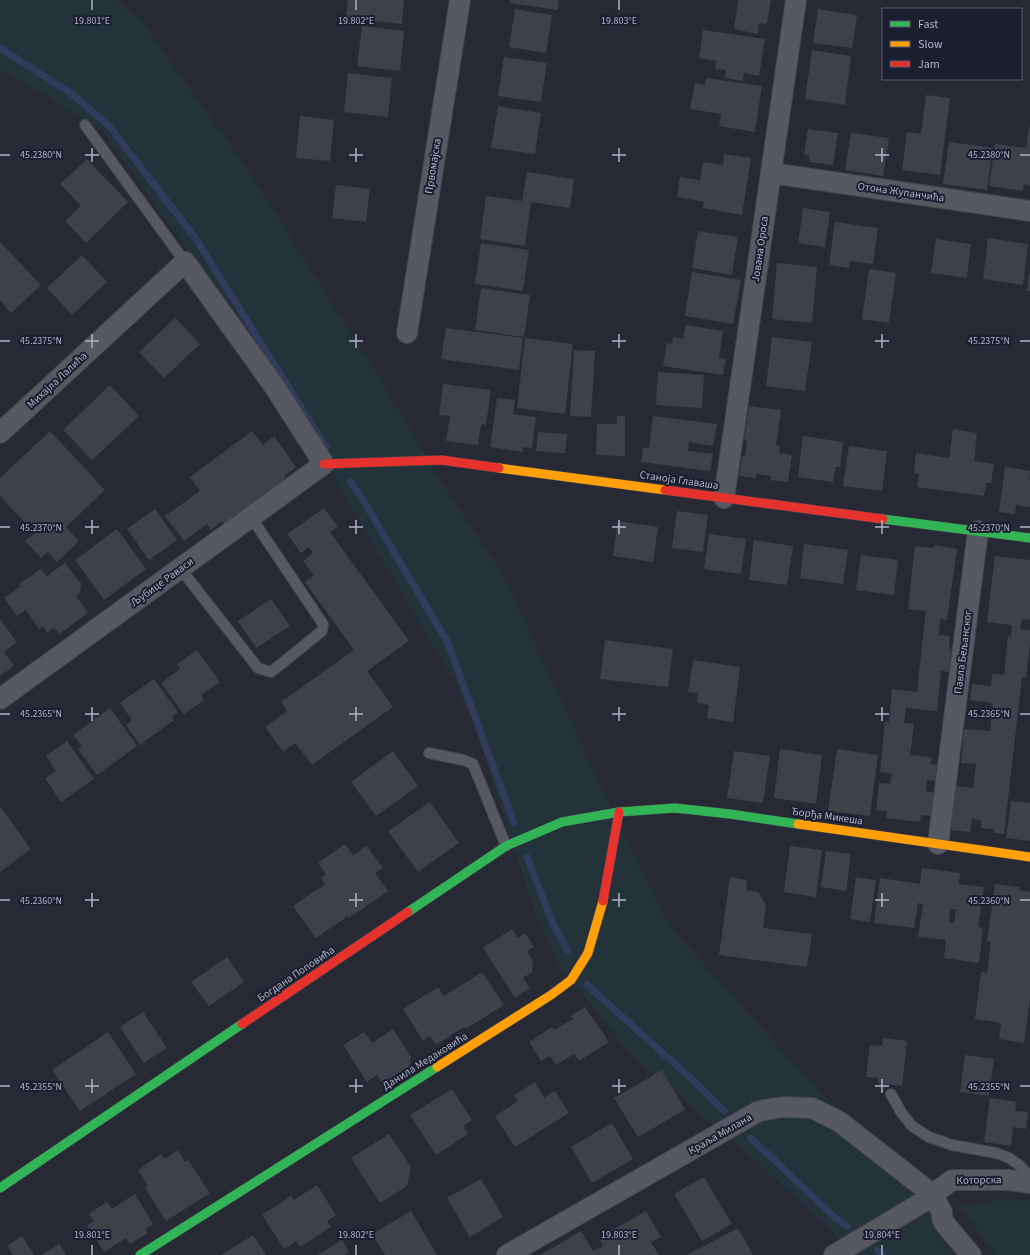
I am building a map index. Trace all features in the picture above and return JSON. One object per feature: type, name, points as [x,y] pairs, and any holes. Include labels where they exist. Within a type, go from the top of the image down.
[{"type":"street","name":"Првомајска","points":[[407,333],[460,0]]},
{"type":"street","name":"Јована Ороса","points":[[724,498],[796,0]]},
{"type":"street","name":"Отона Жупанчића","points":[[771,173],[1030,211]]},
{"type":"street","name":"Михајла Лалића","points":[[0,433],[185,262]]},
{"type":"street","points":[[185,262],[274,386],[324,464]]},
{"type":"street","name":"Станоја Главаша","points":[[324,464],[441,460],[1030,538]]},
{"type":"street","name":"Љубице Раваси","points":[[0,699],[324,464]]},
{"type":"street","name":"Павла Бељанског","points":[[938,844],[978,531]]},
{"type":"street","name":"Ђорђа Микеша","points":[[619,812],[675,808],[730,814],[1030,857]]},
{"type":"street","name":"Богдана Поповића","points":[[0,1188],[506,846],[562,822],[619,812]]},
{"type":"street","name":"Данила Медаковића","points":[[140,1255],[551,995],[571,980],[588,953],[594,934],[605,894],[619,812]]},
{"type":"street","name":"Краља Милана","points":[[507,1255],[760,1111],[812,1100],[932,1194]]},
{"type":"street","name":"Которска","points":[[834,1255],[923,1202],[952,1180],[1009,1180],[1030,1183]]},
{"type":"street","points":[[932,1194],[942,1212],[942,1218],[945,1224],[971,1255]]},
{"type":"lane","points":[[85,125],[185,262]]},
{"type":"lane","points":[[180,568],[258,668],[271,672],[322,631],[323,624],[251,517]]},
{"type":"lane","points":[[429,753],[463,760],[473,764],[506,846]]},
{"type":"lane","points":[[891,1094],[901,1112],[912,1126],[929,1137],[952,1145],[1009,1158],[1018,1164],[1030,1176]]},
{"type":"shaded area","points":[[0,0],[116,0],[142,22],[248,170],[381,380],[439,478],[503,574],[613,812],[669,925],[822,1095],[927,1175],[935,1230],[953,1255],[857,1255],[751,1156],[633,1057],[559,966],[534,910],[476,731],[455,682],[249,336],[100,128],[0,69]]},
{"type":"shaded area","points":[[998,1200],[1030,1201],[1030,1255],[996,1255],[961,1209],[964,1206]]},
{"type":"building","points":[[348,0],[404,0],[402,24],[346,18]]},
{"type":"building","points":[[510,0],[559,0],[558,10],[510,3]]},
{"type":"building","points":[[738,0],[771,0],[767,24],[759,23],[758,34],[734,29]]},
{"type":"building","points":[[515,9],[552,15],[546,53],[509,47]]},
{"type":"building","points":[[818,9],[857,15],[852,48],[813,43]]},
{"type":"building","points":[[362,26],[404,31],[400,71],[357,66]]},
{"type":"building","points":[[703,30],[765,39],[759,76],[744,73],[743,81],[725,78],[726,70],[715,69],[716,61],[699,58]]},
{"type":"building","points":[[812,50],[851,56],[845,105],[805,99]]},
{"type":"building","points":[[504,57],[547,63],[541,102],[498,96]]},
{"type":"building","points":[[348,73],[392,78],[388,117],[344,112]]},
{"type":"building","points":[[706,78],[762,86],[755,132],[719,126],[721,114],[690,109],[695,83],[705,85]]},
{"type":"building","points":[[926,95],[950,98],[940,175],[902,170],[907,132],[921,134]]},
{"type":"building","points":[[498,106],[541,113],[535,154],[491,148]]},
{"type":"building","points":[[300,116],[334,120],[330,161],[296,158]]},
{"type":"building","points":[[1029,127],[1030,186],[1024,184],[1023,191],[989,186],[995,144],[1026,148]]},
{"type":"building","points":[[808,129],[838,133],[833,165],[809,162],[810,156],[804,155]]},
{"type":"building","points":[[851,133],[889,138],[883,176],[845,170]]},
{"type":"building","points":[[949,142],[993,148],[987,190],[943,184]]},
{"type":"building","points":[[724,154],[751,158],[742,215],[703,208],[704,202],[677,197],[680,177],[700,180],[703,162],[723,165]]},
{"type":"building","points":[[87,159],[128,202],[86,243],[65,221],[81,206],[60,184]]},
{"type":"building","points":[[527,172],[574,179],[570,208],[531,202],[525,246],[480,239],[486,196],[522,201]]},
{"type":"building","points":[[336,185],[370,189],[366,222],[332,218]]},
{"type":"building","points":[[803,208],[830,212],[825,247],[798,243]]},
{"type":"building","points":[[835,222],[878,228],[873,264],[850,261],[849,268],[829,265]]},
{"type":"building","points":[[698,231],[738,237],[732,275],[692,268]]},
{"type":"building","points":[[988,238],[1028,244],[1023,285],[983,279]]},
{"type":"building","points":[[936,239],[971,244],[967,278],[931,273]]},
{"type":"building","points":[[0,242],[41,285],[11,313],[0,300]]},
{"type":"building","points":[[481,243],[529,250],[523,291],[475,284]]},
{"type":"building","points":[[82,255],[107,282],[72,315],[47,288]]},
{"type":"building","points":[[777,263],[817,267],[812,323],[772,319]]},
{"type":"building","points":[[869,269],[896,273],[889,323],[862,319]]},
{"type":"building","points":[[692,272],[741,280],[733,324],[685,316]]},
{"type":"building","points":[[1029,274],[1030,291],[1027,291]]},
{"type":"building","points":[[481,288],[530,295],[524,337],[475,330]]},
{"type":"building","points":[[175,318],[200,344],[164,378],[139,352]]},
{"type":"building","points":[[686,325],[723,331],[719,358],[726,359],[723,375],[663,366],[667,343],[672,344],[673,337],[683,339]]},
{"type":"building","points":[[446,328],[523,338],[519,370],[441,359]]},
{"type":"building","points":[[772,337],[812,342],[805,391],[766,386]]},
{"type":"building","points":[[525,338],[573,344],[565,414],[517,408]]},
{"type":"building","points":[[574,350],[595,351],[591,417],[570,416]]},
{"type":"building","points":[[658,372],[704,375],[702,408],[656,405]]},
{"type":"building","points":[[443,384],[491,390],[486,425],[481,424],[478,445],[446,441],[450,416],[439,415]]},
{"type":"building","points":[[110,385],[139,416],[92,460],[63,430]]},
{"type":"building","points":[[497,398],[515,400],[513,414],[536,417],[532,448],[523,447],[523,452],[490,447]]},
{"type":"building","points":[[749,406],[781,410],[776,445],[780,446],[779,453],[792,455],[788,482],[770,480],[771,476],[756,474],[756,478],[739,476],[742,456],[745,456],[747,440],[744,440]]},
{"type":"building","points":[[617,416],[625,416],[625,456],[596,455],[597,424],[617,424]]},
{"type":"building","points":[[653,416],[717,424],[713,446],[689,442],[688,451],[713,454],[710,471],[641,462],[643,448],[649,448]]},
{"type":"building","points":[[953,429],[977,433],[974,461],[994,464],[991,483],[986,483],[984,496],[917,487],[919,474],[914,473],[916,453],[949,458]]},
{"type":"building","points":[[50,431],[105,490],[66,527],[79,541],[57,562],[48,552],[41,558],[25,541],[35,533],[0,496],[0,478]]},
{"type":"building","points":[[252,431],[263,445],[274,436],[296,467],[284,476],[286,479],[224,524],[222,521],[211,530],[207,524],[184,541],[165,516],[200,491],[190,477]]},
{"type":"building","points":[[538,432],[567,434],[565,453],[536,451]]},
{"type":"building","points":[[803,436],[843,442],[840,467],[836,467],[833,482],[798,477]]},
{"type":"building","points":[[849,446],[887,451],[882,491],[843,486]]},
{"type":"building","points":[[1005,467],[1030,471],[1030,507],[1016,505],[1015,514],[999,512]]},
{"type":"building","points":[[324,508],[338,527],[330,532],[409,641],[367,671],[393,707],[312,765],[295,743],[283,752],[265,727],[287,711],[281,702],[354,650],[305,582],[314,576],[303,561],[313,553],[309,547],[301,553],[287,534]]},
{"type":"building","points":[[155,509],[177,540],[149,560],[127,529]]},
{"type":"building","points":[[677,511],[708,515],[703,552],[672,548]]},
{"type":"building","points":[[618,521],[658,527],[653,562],[613,556]]},
{"type":"building","points":[[117,529],[146,569],[104,600],[75,560]]},
{"type":"building","points":[[709,534],[746,539],[741,574],[704,569]]},
{"type":"building","points":[[754,540],[793,546],[787,585],[749,580]]},
{"type":"building","points":[[804,544],[848,550],[843,584],[800,578]]},
{"type":"building","points":[[934,545],[957,549],[947,620],[940,619],[939,635],[950,636],[949,648],[951,649],[949,672],[941,671],[937,711],[906,708],[904,723],[914,724],[910,755],[932,757],[931,764],[937,765],[935,781],[927,780],[926,791],[934,792],[931,816],[921,815],[920,822],[886,818],[887,811],[876,810],[879,783],[890,784],[892,773],[880,772],[885,722],[889,722],[892,689],[917,692],[926,611],[908,609],[915,546],[934,548]]},
{"type":"building","points":[[861,555],[898,560],[894,595],[856,590]]},
{"type":"building","points":[[995,556],[1030,560],[1030,620],[1022,619],[1020,629],[1030,630],[1030,645],[1026,678],[1022,677],[1004,834],[994,833],[994,829],[981,828],[981,820],[972,819],[970,832],[951,830],[956,786],[973,788],[976,764],[961,763],[964,729],[990,731],[993,703],[970,700],[972,684],[991,686],[992,674],[1004,675],[1008,636],[1011,637],[1012,625],[987,622]]},
{"type":"building","points":[[65,563],[81,584],[80,593],[76,596],[88,613],[59,634],[54,628],[47,633],[43,626],[39,629],[26,610],[17,616],[4,598],[21,586],[19,584],[41,569],[47,576]]},
{"type":"building","points":[[271,599],[290,626],[256,648],[238,621]]},
{"type":"building","points":[[0,619],[17,642],[4,652],[14,666],[0,676]]},
{"type":"building","points":[[605,640],[673,649],[668,687],[600,679]]},
{"type":"building","points":[[197,650],[220,682],[201,695],[204,700],[184,714],[161,683],[180,669],[177,664]]},
{"type":"building","points":[[693,660],[740,667],[733,722],[707,718],[709,705],[697,703],[698,693],[688,692]]},
{"type":"building","points":[[154,679],[178,712],[172,717],[174,720],[140,745],[126,725],[132,720],[120,703]]},
{"type":"building","points":[[110,708],[137,746],[97,775],[78,749],[82,746],[73,735]]},
{"type":"building","points":[[67,741],[94,779],[61,802],[45,778],[56,771],[46,756]]},
{"type":"building","points":[[780,749],[822,755],[816,804],[774,798]]},
{"type":"building","points":[[837,749],[878,755],[870,816],[828,811]]},
{"type":"building","points":[[393,751],[418,786],[376,816],[351,782]]},
{"type":"building","points":[[734,751],[770,756],[763,803],[727,798]]},
{"type":"building","points":[[1011,801],[1030,803],[1030,841],[1006,838]]},
{"type":"building","points":[[430,802],[459,843],[418,872],[388,831]]},
{"type":"building","points":[[0,806],[31,849],[0,872]]},
{"type":"building","points":[[345,844],[353,855],[367,846],[383,868],[375,873],[388,891],[349,918],[348,916],[316,938],[293,906],[325,884],[321,878],[326,874],[318,863]]},
{"type":"building","points":[[790,846],[822,850],[816,897],[784,892]]},
{"type":"building","points":[[826,851],[851,854],[846,891],[821,887]]},
{"type":"building","points":[[922,868],[960,873],[959,884],[984,887],[978,927],[983,928],[979,963],[944,958],[946,940],[918,937],[923,904],[918,903],[914,928],[874,923],[880,878],[920,884]],"holes":[[[950,909],[956,909],[954,923],[949,922]]]},
{"type":"building","points":[[730,877],[747,880],[746,890],[758,892],[766,904],[763,928],[812,934],[807,967],[719,955]]},
{"type":"building","points":[[856,877],[876,880],[870,922],[850,919]]},
{"type":"building","points":[[995,884],[1019,887],[1019,890],[1030,892],[1030,999],[1024,1043],[999,1039],[1001,1023],[975,1019],[981,972],[987,973],[991,942],[987,941]]},
{"type":"building","points":[[512,929],[518,938],[525,933],[534,947],[527,951],[533,962],[532,972],[523,978],[530,988],[515,998],[483,948]]},
{"type":"building","points":[[227,957],[244,982],[209,1006],[191,982]]},
{"type":"building","points":[[482,972],[504,1005],[466,1029],[464,1027],[436,1045],[430,1036],[423,1041],[403,1009],[438,987],[444,996]]},
{"type":"building","points":[[585,1007],[609,1042],[579,1061],[574,1054],[556,1065],[550,1056],[541,1061],[529,1042],[552,1027],[554,1030],[573,1019],[571,1016]]},
{"type":"building","points":[[143,1012],[167,1048],[144,1063],[120,1027]]},
{"type":"building","points":[[393,1029],[411,1057],[409,1070],[384,1086],[377,1075],[367,1082],[343,1045],[364,1032],[372,1043]]},
{"type":"building","points":[[108,1032],[136,1074],[80,1111],[52,1070]]},
{"type":"building","points":[[883,1038],[907,1041],[902,1086],[878,1083],[878,1078],[866,1077],[870,1045],[882,1046]]},
{"type":"building","points":[[965,1055],[994,1059],[989,1096],[960,1092]]},
{"type":"building","points":[[662,1070],[685,1110],[638,1137],[614,1098]]},
{"type":"building","points":[[535,1082],[544,1098],[555,1091],[569,1113],[515,1147],[495,1116],[518,1101],[514,1095]]},
{"type":"building","points":[[452,1089],[472,1120],[463,1126],[468,1134],[436,1155],[410,1115]]},
{"type":"building","points":[[990,1098],[1016,1102],[1015,1111],[1028,1112],[1026,1129],[1013,1127],[1011,1146],[984,1142]]},
{"type":"building","points":[[612,1123],[633,1159],[592,1183],[571,1147]]},
{"type":"building","points":[[389,1134],[411,1167],[407,1186],[380,1203],[351,1158]]},
{"type":"building","points":[[178,1150],[185,1162],[188,1160],[210,1193],[166,1221],[145,1188],[148,1186],[138,1170],[161,1154],[165,1159]]},
{"type":"building","points":[[704,1177],[732,1224],[702,1241],[674,1194]]},
{"type":"building","points":[[481,1179],[503,1217],[470,1237],[447,1198]]},
{"type":"building","points":[[317,1185],[336,1215],[327,1221],[331,1227],[300,1247],[296,1241],[284,1249],[262,1215],[291,1196],[294,1200]]},
{"type":"building","points":[[135,1194],[153,1224],[145,1229],[148,1233],[130,1244],[126,1238],[104,1252],[87,1225],[94,1221],[89,1214],[107,1202],[112,1209]]},
{"type":"building","points":[[411,1211],[437,1255],[385,1255],[372,1234]]},
{"type":"building","points":[[646,1211],[661,1237],[651,1242],[659,1255],[540,1255],[581,1231],[593,1251],[603,1246],[599,1238]]},
{"type":"building","points":[[738,1228],[753,1255],[687,1255]]},
{"type":"building","points":[[253,1235],[266,1255],[221,1255]]},
{"type":"building","points":[[22,1236],[34,1255],[13,1255],[7,1246]]},
{"type":"building","points":[[342,1240],[349,1252],[344,1255],[318,1255]]},
{"type":"building","points":[[59,1244],[66,1255],[41,1255]]},
{"type":"waterway","points":[[0,48],[72,94],[109,126],[196,239],[326,447]]},
{"type":"waterway","points":[[350,481],[360,495],[448,643],[514,823]]},
{"type":"waterway","points":[[527,857],[553,924],[568,951]]},
{"type":"waterway","points":[[587,985],[695,1082],[724,1111]]},
{"type":"waterway","points":[[751,1138],[833,1216],[847,1226]]},
{"type":"waterway","points":[[877,1250],[883,1255]]},
{"type":"traffic: fast","points":[[883,519],[1030,538]]},
{"type":"traffic: fast","points":[[408,912],[506,846],[562,822],[619,812],[675,808],[798,824]]},
{"type":"traffic: fast","points":[[0,1188],[242,1024]]},
{"type":"traffic: fast","points":[[140,1255],[437,1067]]},
{"type":"traffic: slow","points":[[499,468],[665,490]]},
{"type":"traffic: slow","points":[[798,824],[1030,857]]},
{"type":"traffic: slow","points":[[437,1067],[551,995],[571,980],[588,953],[603,901]]},
{"type":"traffic: jam","points":[[324,464],[441,460],[499,468]]},
{"type":"traffic: jam","points":[[665,490],[883,519]]},
{"type":"traffic: jam","points":[[603,901],[619,812]]},
{"type":"traffic: jam","points":[[242,1024],[408,912]]}]
